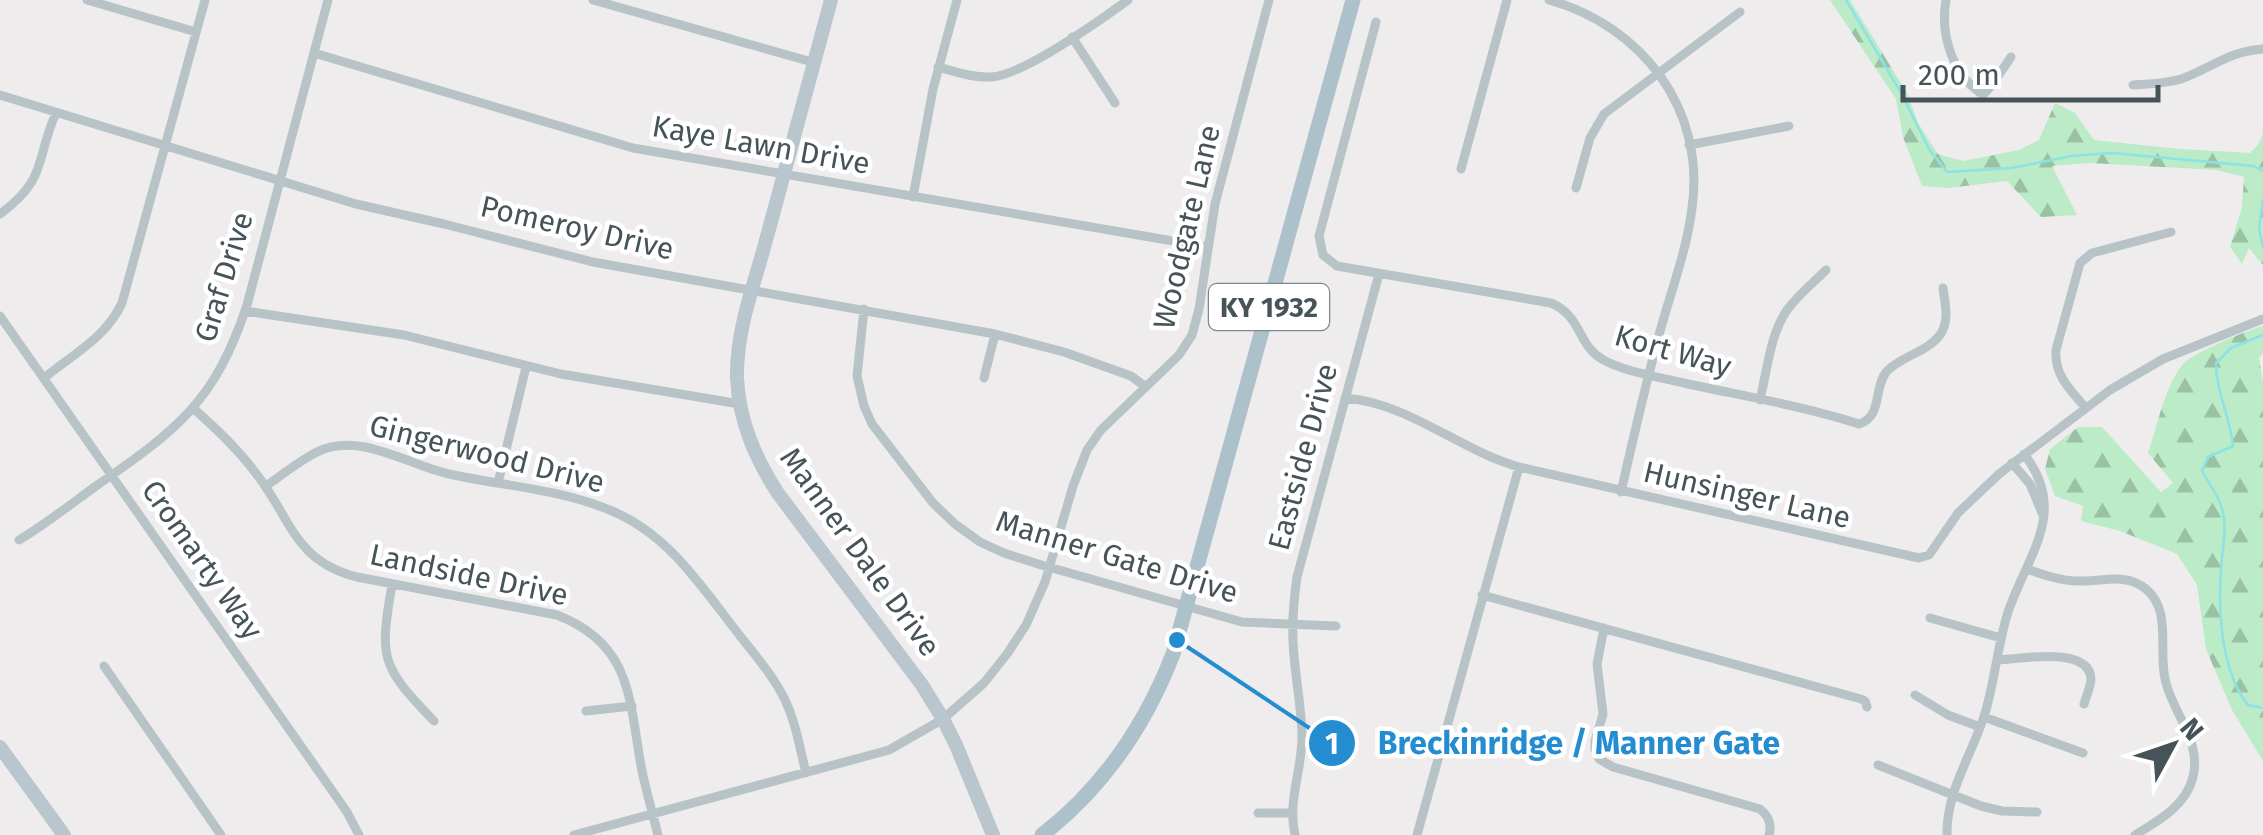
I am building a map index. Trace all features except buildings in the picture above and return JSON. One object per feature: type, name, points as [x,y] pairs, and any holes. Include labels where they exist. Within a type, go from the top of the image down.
[{"type":"main road","name":"KY 1932","points":[[1042,835],[1094,788],[1130,741],[1163,680],[1187,607],[1353,0]]},
{"type":"street","points":[[87,0],[196,32]]},
{"type":"street","points":[[44,378],[92,343],[118,314],[205,0]]},
{"type":"street","name":"Graf Drive","points":[[19,540],[161,440],[194,409],[226,360],[245,312],[328,0]]},
{"type":"street","points":[[594,0],[812,62]]},
{"type":"street","name":"Manner Dale Drive","points":[[831,0],[752,290],[737,360],[740,404],[747,436],[760,465],[943,718],[994,835]]},
{"type":"street","points":[[913,197],[926,120],[956,0]]},
{"type":"street","points":[[938,67],[976,76],[1002,75],[1020,69],[1128,0]]},
{"type":"street","name":"Woodgate Lane","points":[[574,835],[889,750],[943,718],[984,682],[1008,654],[1026,625],[1051,567],[1088,450],[1101,430],[1180,355],[1192,335],[1222,176],[1269,0]]},
{"type":"street","points":[[1461,169],[1507,0]]},
{"type":"street","points":[[1549,0],[1605,23],[1630,42],[1658,72],[1678,110],[1694,176],[1692,210],[1621,492]]},
{"type":"street","points":[[1946,0],[1944,35],[1960,70],[1974,89],[1983,95],[2011,58]]},
{"type":"street","points":[[1576,188],[1590,138],[1610,108],[1740,12]]},
{"type":"street","name":"Kort Way","points":[[1376,22],[1318,236],[1320,250],[1337,266],[1551,303],[1573,318],[1598,357],[1613,364],[1860,424],[1870,420],[1885,374],[1939,336],[1946,322],[1943,288]]},
{"type":"street","points":[[1072,37],[1115,103]]},
{"type":"street","points":[[2133,85],[2183,78],[2221,59],[2263,49]]},
{"type":"street","name":"Kaye Lawn Drive","points":[[314,52],[633,148],[1208,247]]},
{"type":"street","name":"Pomeroy Drive","points":[[0,95],[356,204],[562,256],[995,334],[1064,352],[1132,376],[1146,388]]},
{"type":"street","points":[[0,214],[32,185],[56,112]]},
{"type":"street","points":[[1689,145],[1789,126]]},
{"type":"street","points":[[2086,408],[2063,381],[2056,362],[2080,262],[2092,253],[2171,232]]},
{"type":"street","points":[[1760,400],[1784,315],[1826,270]]},
{"type":"street","name":"Eastside Drive","points":[[1296,835],[1292,812],[1302,730],[1293,608],[1300,562],[1379,274]]},
{"type":"street","name":"Manner Gate Drive","points":[[864,309],[857,376],[864,406],[879,434],[933,504],[980,542],[1051,567],[1242,622],[1336,626]]},
{"type":"street","points":[[245,312],[404,335],[526,366],[740,404]]},
{"type":"street","name":"Cromarty Way","points":[[0,316],[347,812],[359,835]]},
{"type":"street","name":"Hunsinger Lane","points":[[1345,398],[1362,399],[1408,416],[1476,452],[1519,468],[1919,558],[1929,556],[1958,513],[2012,463],[2133,375],[2263,319]]},
{"type":"street","points":[[984,378],[995,334]]},
{"type":"street","points":[[498,483],[526,366]]},
{"type":"street","name":"Landside Drive","points":[[194,409],[236,448],[266,486],[296,538],[319,561],[342,574],[543,612],[579,625],[600,641],[625,678],[644,783],[658,835]]},
{"type":"street","name":"Gingerwood Drive","points":[[266,486],[317,452],[343,446],[368,448],[426,468],[591,502],[618,513],[667,547],[775,683],[794,723],[806,774]]},
{"type":"street","points":[[1947,835],[1952,794],[1981,722],[2016,591],[2038,544],[2046,501],[2033,466],[2024,454]]},
{"type":"street","points":[[2012,463],[2030,484],[2042,516]]},
{"type":"street","points":[[1416,835],[1519,468]]},
{"type":"street","points":[[2027,569],[2082,582],[2128,580],[2146,589],[2159,606],[2166,685],[2192,744],[2194,774],[2185,795],[2172,810],[2135,835]]},
{"type":"street","points":[[392,584],[385,627],[386,655],[402,688],[434,721]]},
{"type":"street","points":[[1482,595],[1861,699],[1868,707]]},
{"type":"street","points":[[1930,618],[2001,638]]},
{"type":"street","points":[[1604,628],[1598,664],[1603,704],[1596,741],[1599,759],[1613,767],[1760,809],[1770,823],[1770,835]]},
{"type":"street","points":[[1998,660],[2078,660],[2090,674],[2084,704]]},
{"type":"street","points":[[104,666],[221,835]]},
{"type":"street","points":[[1915,695],[1948,715],[2083,753]]},
{"type":"street","points":[[586,711],[632,706]]},
{"type":"street","points":[[0,748],[64,835]]},
{"type":"street","points":[[1878,765],[1981,806],[2036,812]]},
{"type":"street","points":[[1258,813],[1292,812]]},
{"type":"green space","points":[[1830,0],[1850,0],[1907,93],[1918,123],[1938,154],[1963,161],[2019,150],[2039,140],[2055,103],[2075,113],[2094,140],[2250,153],[2263,134],[2263,265],[2249,248],[2242,264],[2230,247],[2242,207],[2244,177],[2217,170],[2090,163],[2052,166],[2077,215],[2041,217],[2007,181],[1948,188],[1922,186],[1903,137],[1896,99]]},
{"type":"green space","points":[[2263,326],[2263,353],[2259,358],[2263,383],[2263,761],[2232,710],[2206,649],[2197,585],[2177,554],[2120,531],[2081,521],[2083,506],[2055,496],[2045,469],[2050,449],[2078,427],[2102,427],[2161,492],[2173,483],[2148,453],[2177,373],[2197,354]]},
{"type":"waterway","points":[[1846,0],[1929,149],[1947,172],[2012,168],[2071,156],[2112,153],[2253,166],[2263,171]]},
{"type":"waterway","points":[[2263,200],[2259,228],[2263,247]]},
{"type":"waterway","points":[[2263,335],[2231,348],[2216,363],[2233,446],[2208,457],[2202,471],[2220,502],[2224,520],[2220,603],[2227,658],[2248,705],[2263,708]]},
{"type":"place","name":"Breckinridge / Manner Gate","points":[[1177,640]]}]
